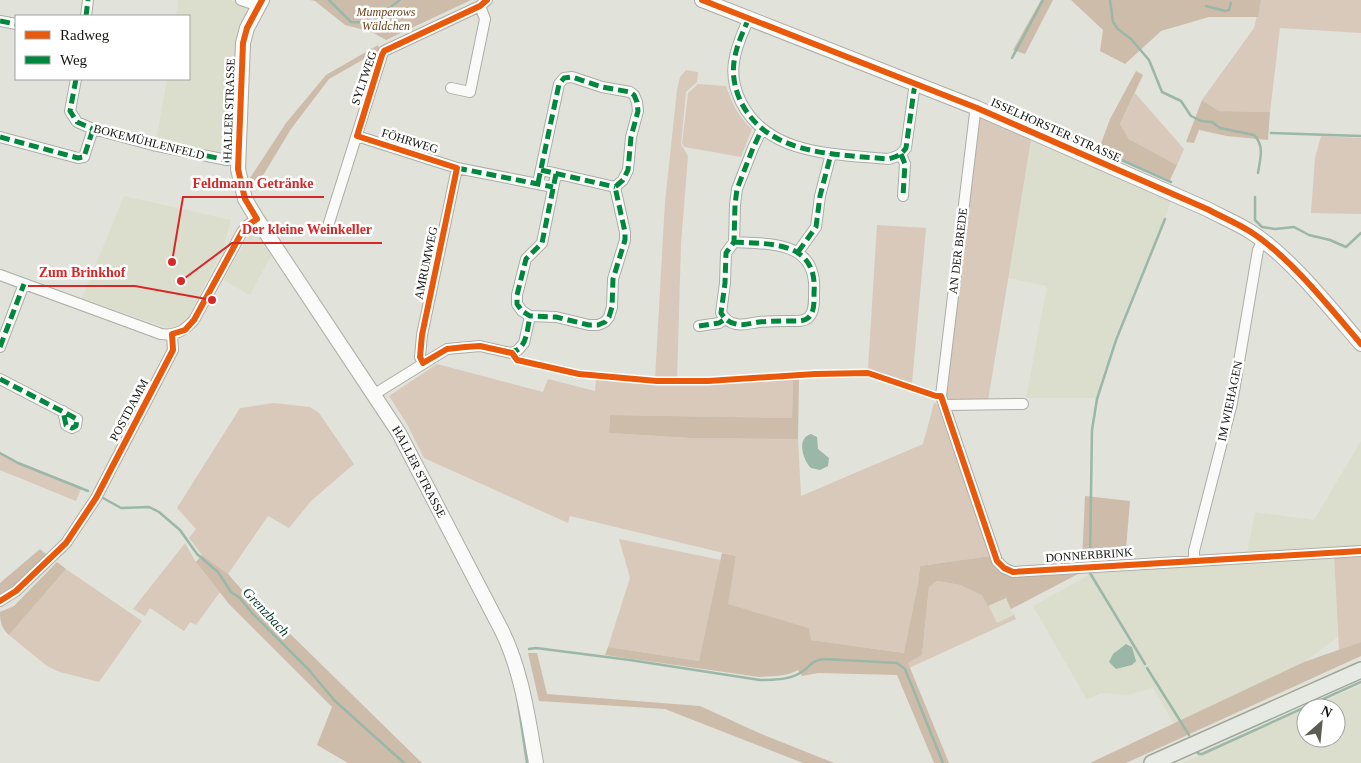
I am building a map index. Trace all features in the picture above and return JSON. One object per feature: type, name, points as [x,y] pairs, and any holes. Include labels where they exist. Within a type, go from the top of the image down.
[{"type":"main road","points":[[1152,763],[1361,670]]},
{"type":"street","points":[[86,15],[88,0]]},
{"type":"street","points":[[241,0],[261,3]]},
{"type":"street","name":"ISSELHORSTER STRASSE","points":[[702,0],[977,108],[1207,209],[1242,227],[1263,241],[1296,272],[1361,344]]},
{"type":"street","name":"HALLER STRASSE","points":[[261,3],[247,28],[243,43],[237,159],[242,191],[257,219],[399,433],[512,651],[519,675],[536,763]]},
{"type":"street","points":[[450,88],[470,92],[484,19],[484,3]]},
{"type":"street","name":"SYLTWEG","points":[[328,226],[384,51],[484,3]]},
{"type":"street","points":[[749,18],[738,44],[734,62],[734,77],[738,97],[762,129],[789,144],[831,154],[896,157],[906,148],[916,84]]},
{"type":"street","points":[[0,21],[15,24]]},
{"type":"street","points":[[538,183],[559,84],[564,78],[572,77],[602,88],[630,92],[634,95],[637,102],[638,111],[631,137],[628,170],[623,180],[615,187]]},
{"type":"street","name":"BOKEMÜHLENFELD","points":[[76,80],[70,111],[77,122],[153,145],[227,160],[237,159]]},
{"type":"street","name":"AN DER BREDE","points":[[942,400],[977,108]]},
{"type":"street","points":[[0,137],[78,158],[84,157],[87,152],[93,128]]},
{"type":"street","points":[[734,242],[785,246],[798,252],[807,260],[813,272],[815,284],[811,316],[806,320],[799,321],[739,325],[725,319],[721,313],[726,253],[734,242],[734,205],[740,180],[762,129]]},
{"type":"street","name":"FÖHRWEG","points":[[356,136],[457,168],[553,187]]},
{"type":"street","points":[[798,252],[816,227],[820,196],[831,154]]},
{"type":"street","points":[[901,154],[905,164],[903,196]]},
{"type":"street","name":"AMRUMWEG","points":[[423,363],[420,357],[422,335],[457,168]]},
{"type":"street","points":[[541,170],[615,187]]},
{"type":"street","points":[[556,174],[542,242],[526,259],[517,296],[517,304],[522,311],[530,316],[556,317],[589,325],[598,325],[605,322],[609,317],[612,307],[613,279],[626,232],[615,187]]},
{"type":"street","points":[[0,275],[161,334],[172,334],[185,330],[194,320],[242,232],[257,219]]},
{"type":"street","name":"IM WIEHAGEN","points":[[1194,560],[1194,551],[1232,403],[1258,250],[1263,241]]},
{"type":"street","points":[[0,347],[24,284]]},
{"type":"street","points":[[373,395],[447,349],[480,346],[512,353],[518,350],[524,343],[530,316]]},
{"type":"street","points":[[699,326],[719,323],[725,319]]},
{"type":"street","name":"POSTDAMM","points":[[0,601],[16,591],[66,544],[96,498],[173,350],[172,334]]},
{"type":"street","points":[[0,379],[63,411]]},
{"type":"street","points":[[942,400],[1023,404]]},
{"type":"street","name":"DONNERBRINK","points":[[942,400],[997,561],[1004,568],[1013,572],[1361,551]]},
{"type":"shaded area","points":[[178,0],[231,0],[249,6],[236,42],[229,151],[220,152],[156,141],[167,80],[190,80],[190,15],[176,15]]},
{"type":"shaded area","points":[[1261,0],[1361,0],[1361,33],[1280,28],[1270,112],[1219,111],[1202,100],[1254,28]]},
{"type":"shaded area","points":[[686,70],[698,72],[697,82],[686,92],[681,144],[688,156],[681,244],[677,379],[655,379],[665,202],[677,90],[680,77]]},
{"type":"shaded area","points":[[698,84],[726,86],[736,109],[752,129],[741,157],[685,147],[682,144],[688,93]]},
{"type":"shaded area","points":[[1135,93],[1184,149],[1177,165],[1129,139],[1120,124]]},
{"type":"shaded area","points":[[980,117],[1031,140],[988,401],[952,402],[945,395],[977,120]]},
{"type":"shaded area","points":[[1321,136],[1361,138],[1361,214],[1311,213],[1315,158]]},
{"type":"shaded area","points":[[1031,140],[1171,202],[1114,339],[1096,398],[1026,398],[1047,286],[1008,278]]},
{"type":"shaded area","points":[[124,196],[231,220],[224,245],[213,269],[188,318],[180,325],[172,328],[164,327],[82,298]]},
{"type":"shaded area","points":[[877,225],[926,228],[912,383],[868,369]]},
{"type":"shaded area","points":[[252,234],[260,236],[272,254],[250,295],[223,280],[248,237]]},
{"type":"shaded area","points":[[437,364],[543,392],[548,379],[595,391],[596,378],[645,384],[694,385],[793,378],[792,418],[610,415],[609,433],[689,438],[798,439],[801,496],[923,444],[934,403],[937,404],[990,556],[920,566],[905,653],[810,640],[809,628],[727,604],[736,556],[570,516],[568,523],[424,458],[407,424],[389,396]]},
{"type":"shaded area","points":[[274,403],[310,407],[319,413],[354,464],[311,501],[289,528],[268,516],[228,574],[202,555],[189,538],[196,529],[177,508],[240,408]]},
{"type":"shaded area","points":[[811,434],[817,437],[818,449],[829,458],[828,466],[820,470],[811,468],[808,465],[802,450],[806,436]]},
{"type":"shaded area","points":[[1361,441],[1361,548],[1247,553],[1255,512],[1314,520]]},
{"type":"shaded area","points":[[0,454],[18,464],[81,489],[76,501],[0,470]]},
{"type":"shaded area","points":[[619,539],[721,560],[699,661],[608,647],[630,578]]},
{"type":"shaded area","points":[[185,543],[196,562],[220,592],[196,625],[190,622],[184,631],[150,608],[145,616],[133,609]]},
{"type":"shaded area","points":[[1361,554],[1361,642],[1339,650],[1334,556]]},
{"type":"shaded area","points":[[1334,556],[1338,637],[1304,662],[1174,724],[1153,688],[1127,695],[1101,693],[1087,700],[1033,606],[1087,576],[1090,571]]},
{"type":"shaded area","points":[[66,569],[142,621],[99,682],[60,672],[47,666],[9,635]]},
{"type":"shaded area","points":[[937,581],[960,585],[983,595],[997,623],[1014,615],[1016,619],[909,668],[908,663],[922,655],[929,587]]},
{"type":"shaded area","points":[[1006,598],[1014,615],[997,623],[988,606]]},
{"type":"shaded area","points":[[1126,644],[1132,647],[1136,661],[1132,665],[1116,669],[1109,662],[1113,654]]},
{"type":"shaded area","points":[[1361,685],[1361,763],[1181,763],[1296,713],[1296,748],[1346,748],[1346,698],[1332,698]]},
{"type":"green space","name":"Mumperows Wäldchen","points":[[310,0],[471,0],[386,40],[372,32],[345,25],[315,1]]},
{"type":"green space","points":[[1041,0],[1053,0],[1025,54],[1013,50]]},
{"type":"green space","points":[[1071,0],[1261,0],[1258,17],[1209,17],[1161,31],[1125,64],[1100,51],[1103,30]]},
{"type":"green space","points":[[378,45],[380,50],[329,79],[291,129],[253,192],[250,178],[286,123],[326,75]]},
{"type":"green space","points":[[1136,71],[1143,75],[1120,124],[1129,139],[1177,165],[1170,180],[1099,149],[1110,119]]},
{"type":"green space","points":[[1202,100],[1219,111],[1270,112],[1268,140],[1227,136],[1199,130],[1194,143],[1186,142]]},
{"type":"green space","points":[[799,377],[798,439],[689,438],[609,433],[610,415],[792,418],[793,378]]},
{"type":"green space","points":[[1085,496],[1130,501],[1125,561],[1082,563]]},
{"type":"green space","points":[[40,549],[47,555],[13,588],[0,597],[0,583]]},
{"type":"green space","points":[[722,553],[736,556],[728,604],[809,628],[811,640],[904,653],[920,566],[990,556],[1002,571],[1077,571],[1078,574],[1011,609],[1006,598],[988,606],[982,595],[960,585],[937,581],[929,587],[922,655],[908,663],[949,763],[934,763],[897,675],[818,673],[802,676],[798,670],[784,675],[759,677],[605,655],[608,647],[699,661]]},
{"type":"green space","points":[[202,555],[228,574],[264,615],[278,622],[422,763],[348,763],[317,745],[332,707],[229,604],[196,562]]},
{"type":"green space","points":[[57,562],[66,569],[9,635],[2,625],[0,612],[14,606]]},
{"type":"green space","points":[[1361,642],[1361,656],[1126,763],[1090,763],[1304,662]]},
{"type":"green space","points":[[528,653],[537,653],[547,694],[700,706],[759,733],[834,763],[803,763],[665,709],[539,701]]},
{"type":"waterway","points":[[329,0],[351,22],[373,20],[400,0]]},
{"type":"waterway","points":[[1012,58],[1043,0]]},
{"type":"waterway","points":[[1110,0],[1113,22],[1149,60],[1162,92],[1181,101],[1191,116],[1201,121],[1212,122],[1220,128],[1254,135],[1261,148],[1258,173]]},
{"type":"waterway","points":[[1206,6],[1225,11],[1229,10],[1231,3]]},
{"type":"waterway","points":[[1001,106],[1003,109],[1074,140]]},
{"type":"waterway","points":[[1271,133],[1361,136]]},
{"type":"waterway","points":[[1099,150],[1171,182]]},
{"type":"waterway","points":[[1255,197],[1255,220],[1262,227],[1275,229],[1294,227],[1309,235],[1330,240],[1346,247],[1361,233]]},
{"type":"waterway","points":[[1090,556],[1092,430],[1097,399],[1116,340],[1165,219]]},
{"type":"waterway","name":"Grenzbach","points":[[0,453],[18,463],[88,491]]},
{"type":"waterway","name":"Grenzbach","points":[[103,498],[121,508],[149,507],[159,512],[180,530],[197,554],[218,572],[231,592],[240,598],[252,613],[309,670],[334,700],[404,763]]},
{"type":"waterway","points":[[1090,573],[1145,664]]},
{"type":"waterway","points":[[529,649],[536,648],[630,660],[760,680],[791,677],[804,671],[815,661],[824,659],[897,663],[905,669],[943,763]]},
{"type":"waterway","points":[[1147,668],[1189,735]]},
{"type":"waterway","points":[[1197,752],[1202,754],[1361,682]]},
{"type":"waterway","points":[[517,695],[527,763]]},
{"type":"marked path","points":[[86,15],[88,0]]},
{"type":"marked path","points":[[749,18],[738,45],[733,67],[737,93],[753,120],[768,133],[786,142],[805,149],[847,156],[888,159],[896,156],[906,148],[916,84]]},
{"type":"marked path","points":[[0,21],[15,24]]},
{"type":"marked path","points":[[538,183],[559,84],[564,78],[572,77],[602,87],[630,92],[634,95],[637,102],[638,111],[631,137],[628,170],[623,180],[615,187]]},
{"type":"marked path","points":[[76,80],[70,111],[77,122],[93,129],[153,145],[227,160],[237,159]]},
{"type":"marked path","points":[[0,137],[78,158],[84,157],[93,129]]},
{"type":"marked path","points":[[734,242],[777,245],[800,255],[808,263],[813,276],[814,293],[814,306],[808,318],[799,321],[766,321],[739,325],[729,322],[721,313],[726,253],[734,242],[737,189],[762,129]]},
{"type":"marked path","points":[[798,252],[816,227],[820,196],[831,154]]},
{"type":"marked path","points":[[901,154],[905,164],[903,196]]},
{"type":"marked path","points":[[457,168],[553,187]]},
{"type":"marked path","points":[[541,170],[615,187]]},
{"type":"marked path","points":[[556,174],[542,243],[526,259],[517,295],[517,304],[522,311],[530,316],[556,317],[589,325],[598,325],[605,322],[609,317],[612,307],[613,279],[625,240],[615,187]]},
{"type":"marked path","points":[[0,347],[24,284]]},
{"type":"marked path","points":[[509,352],[515,351],[523,344],[530,316]]},
{"type":"marked path","points":[[699,326],[719,323],[725,319]]},
{"type":"marked path","points":[[0,379],[77,419],[76,426],[72,428],[66,425],[63,411]]},
{"type":"cycle path","points":[[0,601],[16,591],[66,543],[96,498],[173,350],[172,334],[185,330],[194,320],[242,232],[257,219],[245,199],[238,169],[243,43],[247,28],[262,0]]},
{"type":"cycle path","points":[[487,0],[480,6],[384,51],[357,136],[457,168],[422,335],[420,357],[423,363],[447,349],[480,346],[512,353],[517,360],[579,374],[657,381],[708,381],[815,374],[868,373],[936,396],[941,396],[997,561],[1004,568],[1013,572],[1361,551]]},
{"type":"cycle path","points":[[702,0],[977,108],[1235,223],[1251,232],[1281,255],[1361,344]]},
{"type":"place","name":"Feldmann Getränke","points":[[172,262]]},
{"type":"place","name":"Der kleine Weinkeller","points":[[181,281]]},
{"type":"place","name":"Zum Brinkhof","points":[[212,300]]}]
